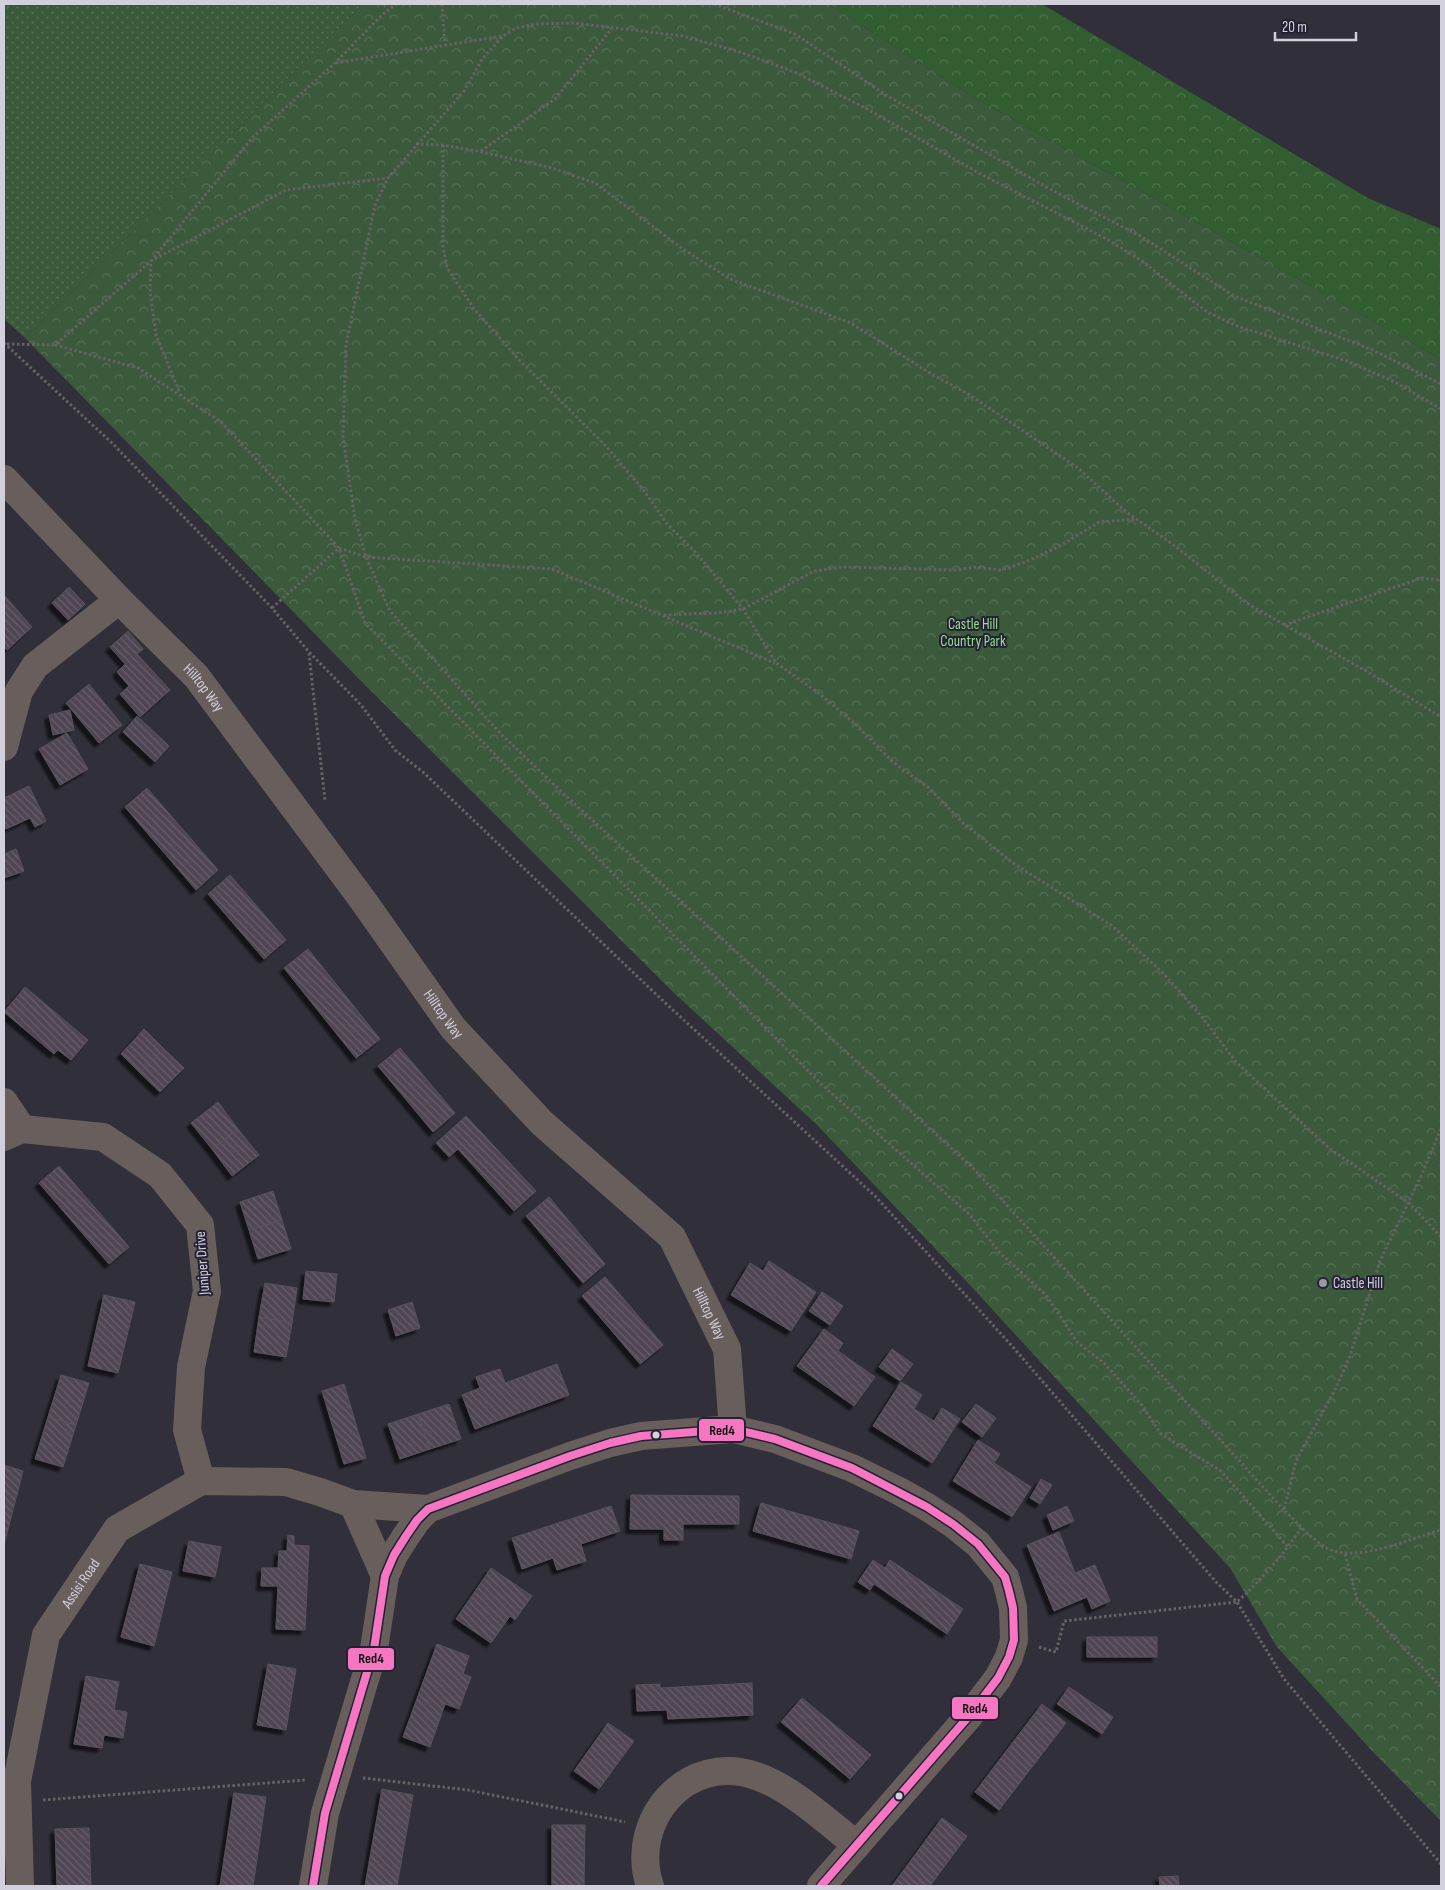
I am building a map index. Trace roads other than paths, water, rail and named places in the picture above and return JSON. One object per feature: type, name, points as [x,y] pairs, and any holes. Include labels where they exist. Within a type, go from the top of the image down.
[{"type":"street","name":"Hilltop Way","points":[[4,479],[119,600],[196,676],[362,899],[453,1028],[542,1123],[672,1238],[727,1349],[733,1430]]},
{"type":"street","points":[[4,747],[19,690],[35,666],[119,600]]},
{"type":"street","name":"Juniper Drive","points":[[4,1102],[13,1133],[103,1137],[160,1175],[200,1225],[207,1291],[191,1367],[188,1430],[201,1481]]},
{"type":"street","points":[[201,1481],[286,1482],[353,1504],[428,1509],[610,1443],[641,1436],[733,1430],[775,1439],[852,1468],[899,1491],[953,1524],[978,1544],[1004,1577],[1013,1608],[1012,1648],[998,1678],[969,1716],[821,1886]]},
{"type":"street","name":"Assisi Road","points":[[20,1886],[17,1780],[46,1635],[117,1529],[201,1481]]},
{"type":"street","points":[[353,1504],[385,1576]]},
{"type":"street","points":[[313,1886],[327,1805],[374,1649],[385,1576],[394,1555],[406,1536],[428,1509]]},
{"type":"street","points":[[650,1886],[646,1876],[646,1841],[655,1813],[667,1798],[680,1787],[696,1778],[716,1772],[736,1771],[772,1782],[856,1845]]},
{"type":"place","name":"Castle Hill","points":[[1323,1283]]},
{"type":"park label","name":"Castle Hill Country Park","points":[[973,632]]}]
